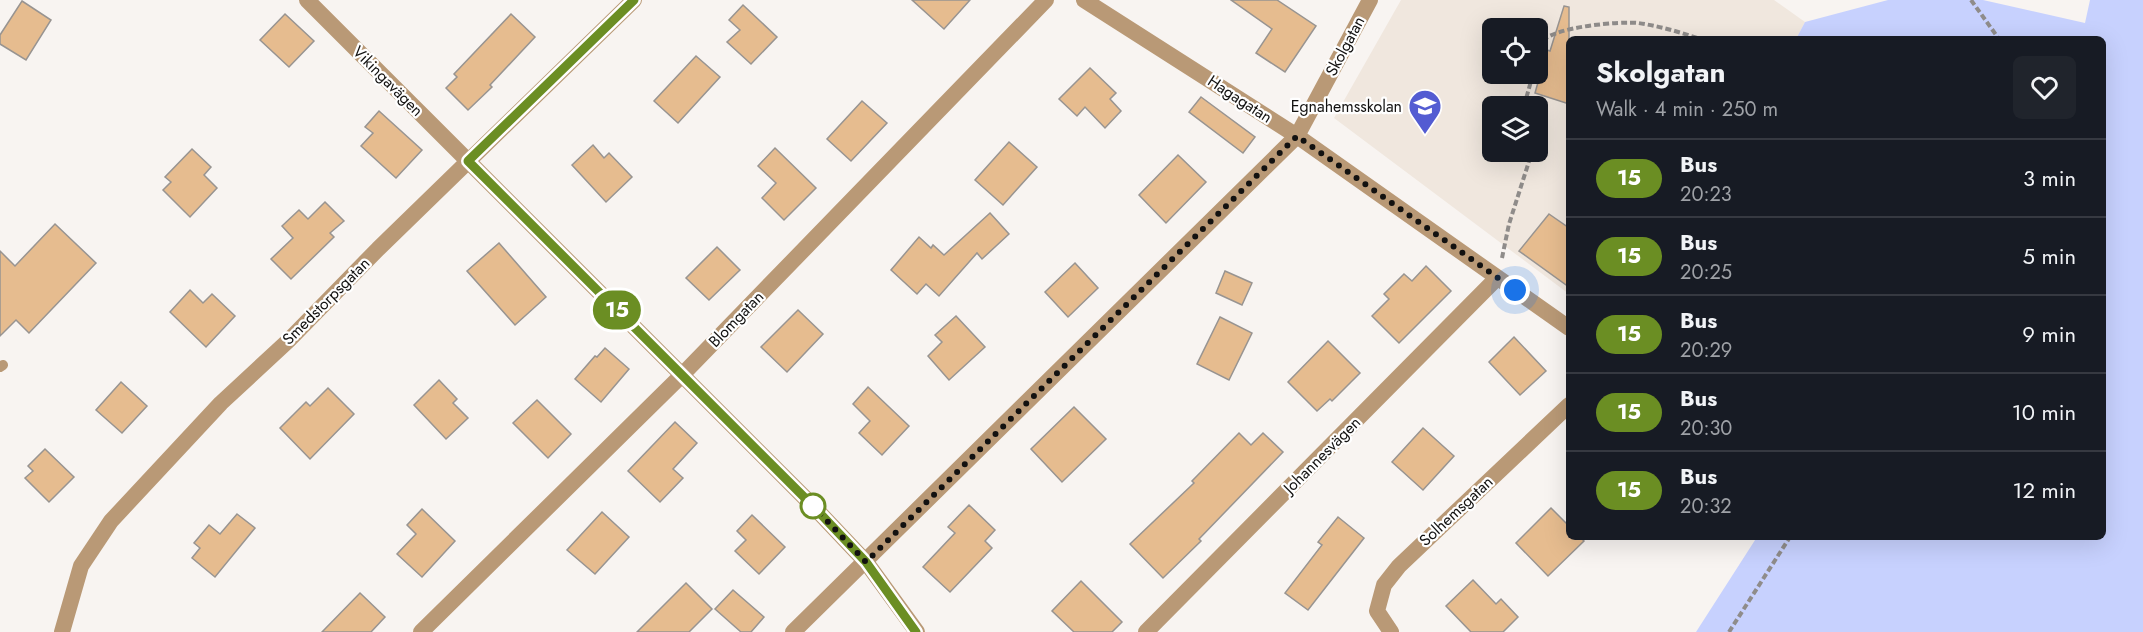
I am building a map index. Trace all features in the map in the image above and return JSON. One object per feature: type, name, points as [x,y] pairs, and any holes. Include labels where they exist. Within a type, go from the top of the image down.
[{"type":"street","name":"Vikingavägen","points":[[307,0],[813,506],[866,562],[916,632]]},
{"type":"street","name":"Smedstorpsgatan","points":[[62,632],[81,566],[111,521],[221,403],[289,340],[468,161],[634,0]]},
{"type":"street","name":"Blomgatan","points":[[421,632],[682,375],[1046,0]]},
{"type":"street","name":"Hagagatan","points":[[1084,0],[1297,136],[1566,326]]},
{"type":"street","name":"Skolgatan","points":[[794,632],[1297,136],[1370,0]]},
{"type":"street","name":"Johannesvägen","points":[[1146,632],[1497,278]]},
{"type":"street","name":"Solhemsgatan","points":[[1391,632],[1377,611],[1384,585],[1394,572],[1566,408]]},
{"type":"path","points":[[1971,0],[1998,36]]},
{"type":"path","points":[[1548,37],[1581,27],[1635,23],[1674,30],[1691,36]]},
{"type":"path","points":[[1497,278],[1509,224],[1529,162]]},
{"type":"path","points":[[1729,632],[1788,540]]},
{"type":"shaded area","name":"Egnahemsskolan","points":[[1401,0],[1774,0],[1805,22],[1798,36],[1566,36],[1566,292],[1334,118]]},
{"type":"shaded area","points":[[1888,0],[1983,0],[2085,23],[2090,0],[2143,0],[2143,632],[1696,632],[1755,540],[2106,540],[2106,36],[1798,36],[1805,22]]},
{"type":"building","points":[[912,0],[970,0],[944,29]]},
{"type":"building","points":[[1231,0],[1277,0],[1316,26],[1285,72],[1256,53],[1272,29]]},
{"type":"building","points":[[22,1],[51,20],[26,60],[0,44],[0,35]]},
{"type":"building","points":[[743,5],[777,37],[751,64],[727,42],[740,30],[729,20]]},
{"type":"building","points":[[1564,6],[1569,7],[1569,36],[1566,36],[1566,103],[1535,93],[1538,84],[1548,84],[1548,50],[1550,51]]},
{"type":"building","points":[[285,14],[314,41],[289,67],[260,40]]},
{"type":"building","points":[[511,14],[535,37],[490,85],[492,87],[468,110],[446,88],[457,77],[454,74]]},
{"type":"building","points":[[696,56],[720,77],[678,123],[654,101]]},
{"type":"building","points":[[1090,68],[1116,93],[1110,99],[1121,111],[1105,128],[1085,107],[1077,116],[1059,99]]},
{"type":"building","points":[[1201,97],[1255,137],[1243,153],[1189,112]]},
{"type":"building","points":[[862,101],[887,123],[851,161],[827,139]]},
{"type":"building","points":[[379,111],[422,150],[396,178],[361,146],[373,133],[365,127]]},
{"type":"building","points":[[1009,142],[1037,167],[1003,205],[975,180]]},
{"type":"building","points":[[593,145],[604,158],[609,153],[632,177],[606,202],[572,165]]},
{"type":"building","points":[[775,148],[816,188],[784,220],[762,198],[776,183],[758,166]]},
{"type":"building","points":[[192,149],[211,167],[204,175],[217,188],[190,217],[163,190],[171,182],[165,177]]},
{"type":"building","points":[[1178,155],[1206,182],[1166,223],[1139,195]]},
{"type":"building","points":[[325,202],[344,221],[330,233],[334,237],[291,279],[271,259],[293,238],[282,226],[299,210],[308,219]]},
{"type":"building","points":[[990,213],[1009,234],[982,259],[977,253],[939,296],[926,284],[917,294],[891,270],[919,237],[931,248],[933,245],[944,255]]},
{"type":"building","points":[[1549,214],[1566,226],[1566,285],[1519,251]]},
{"type":"building","points":[[55,224],[96,263],[29,333],[16,320],[0,336],[0,251],[15,266]]},
{"type":"building","points":[[499,243],[546,297],[515,325],[467,271]]},
{"type":"building","points":[[717,247],[740,270],[709,300],[686,278]]},
{"type":"building","points":[[1075,263],[1098,288],[1068,317],[1045,292]]},
{"type":"building","points":[[1426,266],[1451,291],[1399,343],[1372,316],[1389,299],[1384,294],[1404,274],[1412,281]]},
{"type":"building","points":[[1225,271],[1252,283],[1242,305],[1216,293]]},
{"type":"building","points":[[190,290],[203,303],[212,294],[235,316],[206,347],[170,312]]},
{"type":"building","points":[[798,310],[823,334],[787,372],[761,347]]},
{"type":"building","points":[[956,316],[985,347],[949,380],[928,356],[942,342],[935,335]]},
{"type":"building","points":[[1220,317],[1252,333],[1229,380],[1197,364]]},
{"type":"building","points":[[1514,337],[1546,371],[1520,395],[1489,362]]},
{"type":"building","points":[[1328,341],[1360,373],[1332,401],[1330,399],[1317,411],[1288,382]]},
{"type":"building","points":[[605,348],[629,369],[601,402],[575,379]]},
{"type":"building","points":[[439,380],[457,399],[453,403],[468,418],[446,439],[414,405]]},
{"type":"building","points":[[121,382],[147,406],[122,433],[96,410]]},
{"type":"building","points":[[868,387],[909,426],[882,455],[859,433],[870,421],[853,404]]},
{"type":"building","points":[[328,388],[354,414],[310,459],[280,428],[306,402],[310,406]]},
{"type":"building","points":[[537,400],[571,434],[548,458],[513,423]]},
{"type":"building","points":[[1074,407],[1106,439],[1062,482],[1031,449]]},
{"type":"building","points":[[675,422],[697,443],[673,469],[683,478],[660,502],[628,471]]},
{"type":"building","points":[[1423,428],[1454,456],[1423,490],[1392,462]]},
{"type":"building","points":[[1239,433],[1251,445],[1263,433],[1283,452],[1199,539],[1201,541],[1163,578],[1130,544],[1194,483],[1192,481]]},
{"type":"building","points":[[45,449],[74,477],[49,502],[25,478],[33,471],[28,466]]},
{"type":"building","points":[[969,505],[995,530],[985,541],[992,548],[950,592],[923,567],[955,533],[948,527]]},
{"type":"building","points":[[1551,508],[1566,523],[1566,540],[1584,541],[1548,576],[1516,543]]},
{"type":"building","points":[[422,509],[455,541],[422,577],[397,554],[416,534],[407,525]]},
{"type":"building","points":[[602,512],[629,537],[595,574],[567,550]]},
{"type":"building","points":[[237,514],[255,528],[215,577],[192,558],[200,548],[194,543],[209,525],[220,534]]},
{"type":"building","points":[[752,515],[785,547],[759,574],[735,551],[746,540],[737,531]]},
{"type":"building","points":[[1338,517],[1364,538],[1308,610],[1285,593],[1322,545],[1318,542]]},
{"type":"building","points":[[1473,580],[1496,604],[1501,599],[1518,617],[1503,632],[1471,632],[1446,606]]},
{"type":"building","points":[[1081,581],[1122,622],[1112,632],[1074,632],[1052,611]]},
{"type":"building","points":[[686,583],[712,609],[689,632],[637,632]]},
{"type":"building","points":[[733,590],[764,617],[751,632],[741,632],[715,609]]},
{"type":"building","points":[[360,593],[385,617],[371,632],[322,632]]},
{"type":"bus line","name":"15","points":[[634,0],[468,161],[813,506],[866,562],[916,632]]},
{"type":"place","name":"Egnahemsskolan","points":[[1425,135]]},
{"type":"route","points":[[813,506],[866,562],[1297,136],[1515,290]]}]
